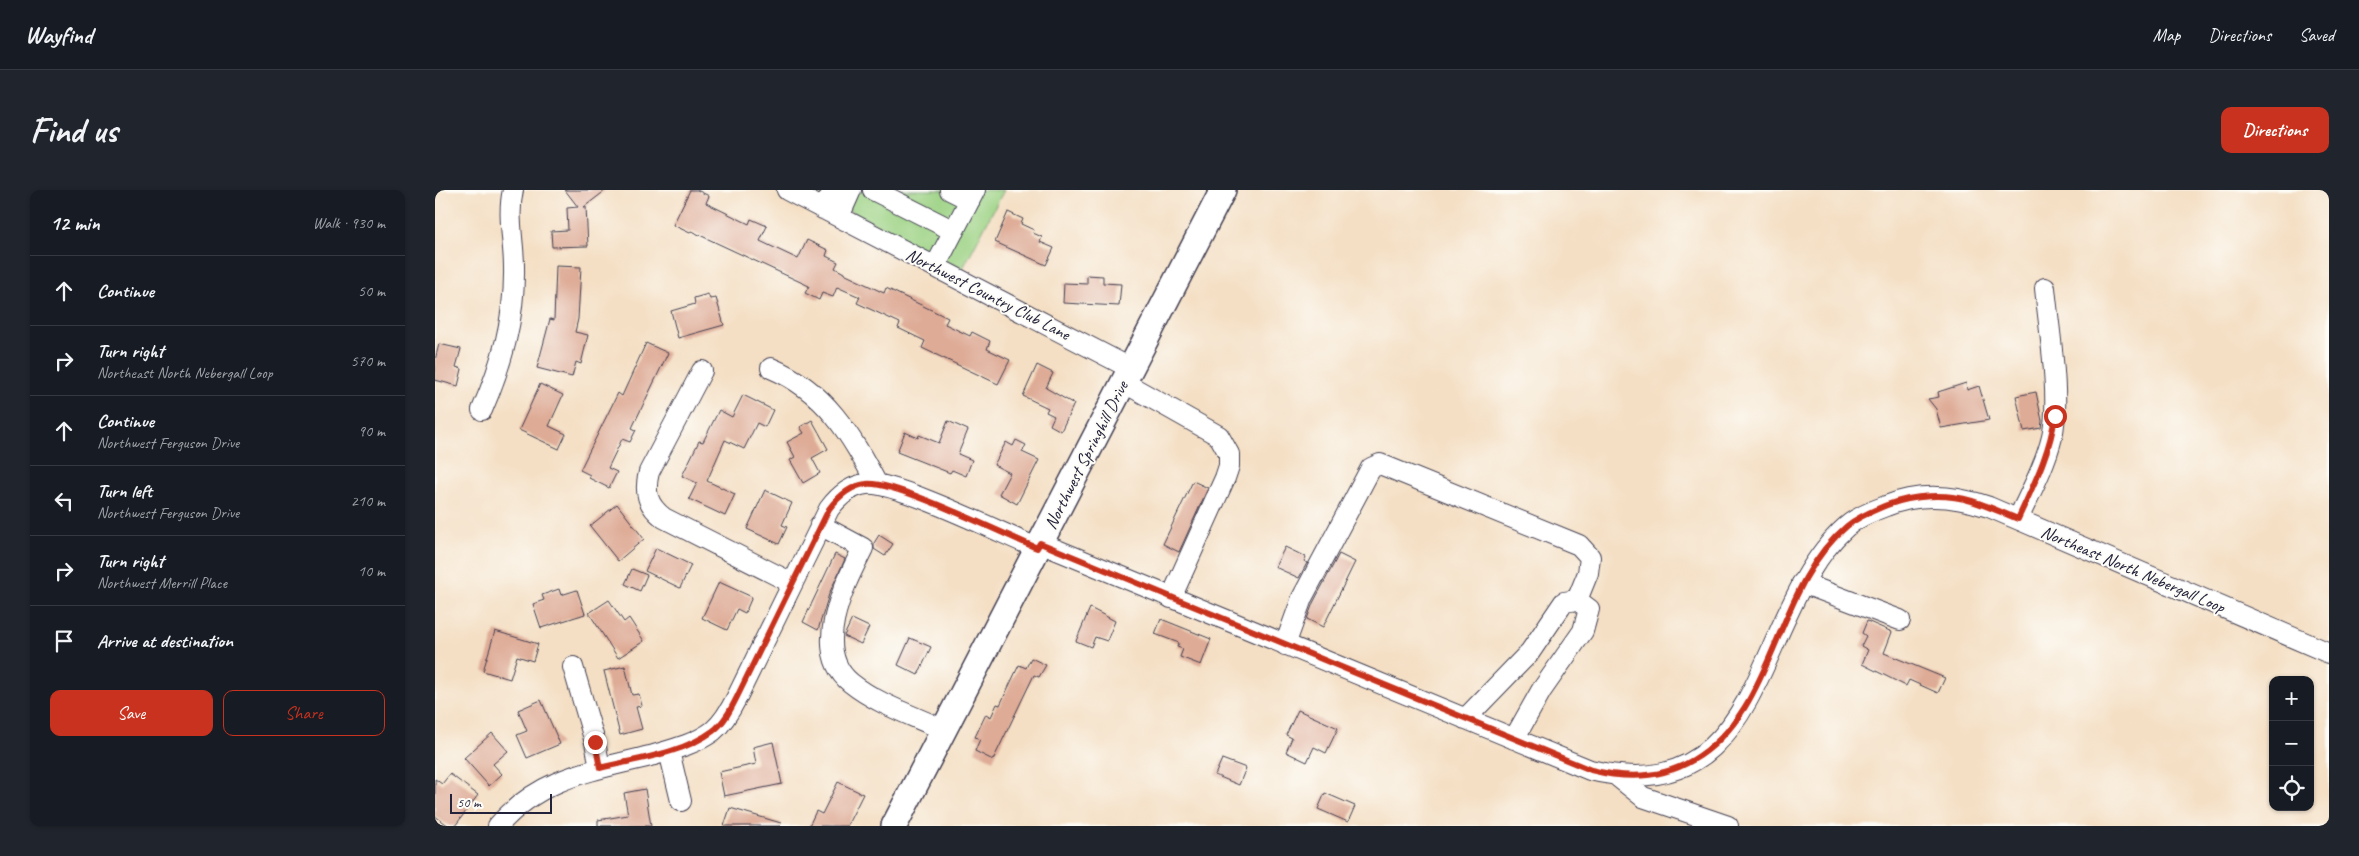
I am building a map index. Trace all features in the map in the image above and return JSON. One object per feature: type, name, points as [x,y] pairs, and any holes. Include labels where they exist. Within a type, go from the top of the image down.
[{"type":"main road","name":"Northwest Springhill Drive","points":[[894,826],[1223,190]]},
{"type":"street","points":[[482,410],[501,365],[512,316],[514,266],[511,217],[513,190]]},
{"type":"street","name":"Northwest Country Club Lane","points":[[787,190],[935,267],[1127,375],[1216,434],[1228,450],[1229,466],[1171,598]]},
{"type":"street","points":[[834,190],[836,215]]},
{"type":"street","points":[[836,215],[851,190]]},
{"type":"street","points":[[873,190],[954,231]]},
{"type":"street","points":[[935,267],[973,195],[950,190]]},
{"type":"street","points":[[2018,519],[2049,446],[2055,416],[2045,288]]},
{"type":"street","points":[[498,826],[521,802],[535,792],[553,784],[600,768],[669,751],[699,739],[714,730],[727,716],[820,525],[839,496],[851,488],[865,484],[877,484],[852,436],[822,402],[795,378],[771,368]]},
{"type":"street","points":[[703,371],[649,472],[645,486],[647,499],[654,510],[664,518],[792,583]]},
{"type":"street","points":[[1285,645],[1302,598],[1336,533],[1371,468],[1380,464],[1579,545],[1590,557],[1588,573],[1577,600]]},
{"type":"street","name":"Northeast North Nebergall Loop","points":[[877,484],[910,494],[1171,598],[1591,770],[1618,777],[1651,776],[1668,772],[1684,766],[1718,744],[1734,725],[1750,698],[1803,583],[1825,550],[1847,526],[1866,513],[1894,502],[1914,498],[1943,496],[1971,501],[2018,519],[2117,564],[2329,653]]},
{"type":"street","points":[[820,525],[863,548],[837,606],[833,655],[841,672],[851,683],[873,696],[944,730]]},
{"type":"street","points":[[1803,583],[1900,620]]},
{"type":"street","points":[[1465,719],[1530,652],[1564,602],[1577,600],[1589,609],[1583,631],[1541,691],[1514,739]]},
{"type":"street","points":[[573,666],[595,742],[600,768]]},
{"type":"street","points":[[669,751],[681,801]]},
{"type":"street","points":[[1618,777],[1643,797],[1687,820],[1728,826]]},
{"type":"green space","points":[[811,190],[1004,190],[962,270]]},
{"type":"building","points":[[565,190],[606,190],[584,207],[586,207],[588,246],[552,247],[551,231],[568,230],[567,208],[578,207]]},
{"type":"building","points":[[690,190],[697,190],[709,196],[706,203],[749,224],[751,219],[767,226],[760,241],[798,259],[807,240],[828,250],[826,256],[838,262],[835,268],[844,274],[884,293],[886,288],[948,318],[945,324],[970,336],[972,332],[990,341],[987,349],[1010,360],[998,384],[922,348],[925,341],[898,328],[900,323],[857,303],[860,297],[837,287],[833,297],[822,293],[819,300],[805,293],[809,286],[691,231],[690,233],[673,225]]},
{"type":"building","points":[[1008,212],[1023,219],[1021,224],[1034,230],[1033,233],[1042,237],[1040,242],[1054,248],[1046,265],[995,242]]},
{"type":"building","points":[[556,266],[581,267],[578,319],[575,332],[588,335],[581,364],[576,362],[572,377],[537,368],[550,319],[554,320]]},
{"type":"building","points":[[1087,275],[1103,276],[1103,283],[1121,284],[1119,306],[1063,303],[1064,283],[1087,284]]},
{"type":"building","points":[[708,294],[710,299],[716,298],[724,325],[678,338],[671,311],[695,304],[694,298]]},
{"type":"building","points":[[646,343],[668,353],[632,428],[636,430],[630,442],[622,439],[608,468],[617,472],[609,488],[589,478],[590,475],[580,470],[618,393],[622,396]]},
{"type":"building","points":[[439,344],[461,349],[456,367],[462,369],[458,386],[435,380],[435,360]]},
{"type":"building","points":[[1037,365],[1053,373],[1046,388],[1074,404],[1061,431],[1050,425],[1054,416],[1046,412],[1048,408],[1023,396]]},
{"type":"building","points":[[1966,383],[1967,390],[1979,386],[1989,420],[1941,428],[1936,409],[1928,399],[1939,397],[1938,392]]},
{"type":"building","points":[[540,384],[563,395],[549,426],[566,434],[559,449],[519,430]]},
{"type":"building","points":[[2036,392],[2042,421],[2041,428],[2024,431],[2016,396]]},
{"type":"building","points":[[743,395],[773,410],[765,427],[757,423],[744,449],[725,440],[707,481],[735,494],[725,516],[689,499],[697,483],[682,476],[699,441],[703,442],[719,410],[732,417]]},
{"type":"building","points":[[812,420],[828,449],[812,458],[820,473],[803,483],[790,460],[795,457],[787,442],[804,433],[800,427]]},
{"type":"building","points":[[948,421],[968,430],[958,454],[972,460],[966,476],[952,470],[950,473],[897,452],[905,432],[918,438],[919,435],[939,443]]},
{"type":"building","points":[[1016,440],[1026,445],[1022,452],[1039,460],[1017,504],[999,494],[1010,473],[994,465],[1006,442],[1013,446]]},
{"type":"building","points":[[1193,481],[1208,488],[1179,552],[1163,544]]},
{"type":"building","points":[[765,490],[792,503],[782,525],[787,527],[779,544],[747,529]]},
{"type":"building","points":[[617,504],[644,539],[618,561],[590,526]]},
{"type":"building","points":[[879,535],[893,544],[885,556],[874,549],[874,543]]},
{"type":"building","points":[[1285,547],[1306,557],[1304,561],[1307,563],[1299,578],[1275,567]]},
{"type":"building","points":[[656,548],[691,565],[680,588],[645,571]]},
{"type":"building","points":[[835,554],[845,559],[829,594],[818,630],[803,622]]},
{"type":"building","points":[[1339,554],[1355,562],[1323,627],[1307,619],[1313,603]]},
{"type":"building","points":[[632,569],[647,575],[640,591],[625,584]]},
{"type":"building","points":[[719,582],[752,597],[745,613],[737,609],[727,630],[702,618]]},
{"type":"building","points":[[559,589],[561,595],[577,590],[585,614],[541,628],[533,604],[544,600],[542,595]]},
{"type":"building","points":[[609,600],[624,622],[629,618],[644,641],[618,658],[589,613]]},
{"type":"building","points":[[1090,608],[1115,621],[1107,641],[1095,637],[1091,647],[1076,641]]},
{"type":"building","points":[[852,619],[869,627],[861,644],[844,636]]},
{"type":"building","points":[[1161,619],[1211,639],[1201,665],[1180,657],[1183,649],[1177,647],[1179,643],[1155,634]]},
{"type":"building","points":[[1867,621],[1892,632],[1884,653],[1945,678],[1938,693],[1909,680],[1906,686],[1862,664],[1868,650],[1861,646],[1866,636],[1862,633]]},
{"type":"building","points":[[495,631],[538,644],[533,661],[517,656],[510,679],[483,671]]},
{"type":"building","points":[[910,638],[931,647],[918,675],[898,665]]},
{"type":"building","points":[[1031,658],[1046,665],[1039,677],[1034,675],[993,760],[975,751],[980,739],[975,737],[986,714],[991,717],[997,704],[1000,705],[1019,665],[1026,668]]},
{"type":"building","points":[[625,666],[632,695],[639,694],[642,706],[636,707],[642,729],[620,735],[604,671]]},
{"type":"building","points":[[541,700],[560,744],[527,758],[517,735],[527,731],[518,710]]},
{"type":"building","points":[[1298,710],[1338,728],[1326,753],[1314,747],[1307,762],[1286,752],[1292,738],[1286,735]]},
{"type":"building","points":[[492,733],[508,751],[493,764],[502,774],[489,786],[464,758]]},
{"type":"building","points":[[773,742],[782,784],[724,796],[719,772],[756,764],[753,747]]},
{"type":"building","points":[[1222,759],[1246,768],[1239,785],[1215,775]]},
{"type":"building","points":[[450,774],[478,795],[455,826],[449,826],[435,816],[435,779],[442,784]]},
{"type":"building","points":[[838,782],[863,794],[847,826],[809,826],[816,811],[822,814]]},
{"type":"building","points":[[645,789],[651,826],[598,826],[598,820],[628,815],[624,793]]},
{"type":"building","points":[[1325,793],[1355,806],[1348,822],[1318,809]]},
{"type":"building","points":[[730,808],[781,823],[780,826],[724,826]]},
{"type":"route","points":[[595,742],[600,768],[669,751],[699,739],[714,730],[727,716],[737,697],[819,526],[829,509],[839,496],[851,488],[865,484],[879,484],[910,494],[1037,548],[1040,543],[1334,666],[1591,770],[1618,777],[1651,776],[1684,766],[1707,752],[1718,744],[1734,725],[1750,698],[1803,583],[1825,550],[1847,526],[1866,513],[1894,502],[1930,496],[1943,496],[1971,501],[2018,519],[2052,438],[2055,416]]}]
